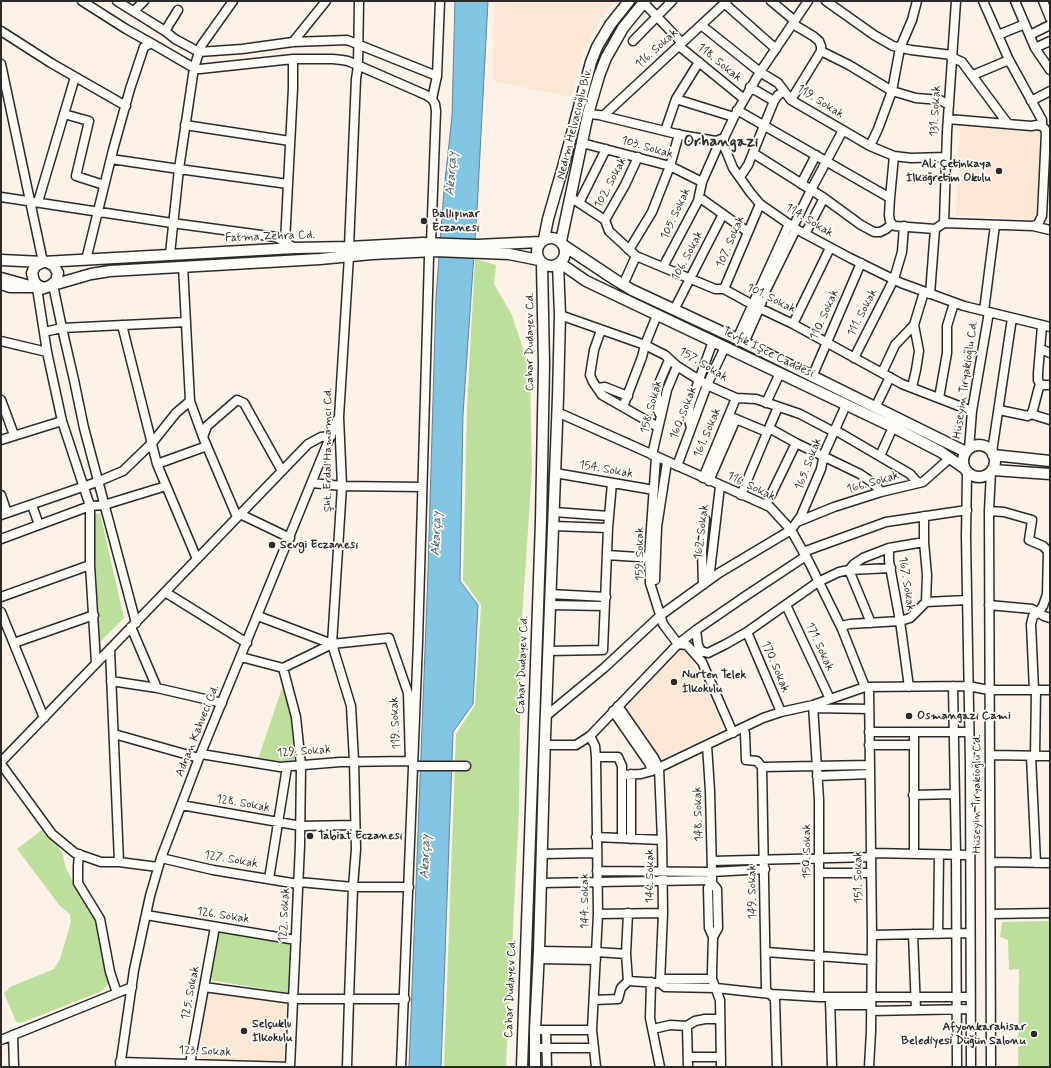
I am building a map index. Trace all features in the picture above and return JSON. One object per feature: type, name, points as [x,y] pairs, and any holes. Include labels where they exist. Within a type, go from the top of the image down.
[{"type":"main road","name":"Nedim Helvacıoğlu Blv.","points":[[542,240],[591,62],[597,47],[610,25],[629,1]]},
{"type":"main road","name":"Nedim Helvacıoğlu Blv.","points":[[562,243],[570,197],[588,114],[599,76],[606,58],[623,28],[645,2]]},
{"type":"main road","points":[[553,238],[562,243],[565,254],[559,264],[550,266],[541,262],[536,250],[542,240],[553,238]]},
{"type":"main road","name":"Fatma Zehra Cd.","points":[[476,249],[542,240]]},
{"type":"main road","name":"Tevfik İşce Caddesi","points":[[562,243],[582,259],[624,285],[875,408],[968,450]]},
{"type":"main road","name":"Fatma Zehra Cd.","points":[[1,260],[43,262],[295,248],[349,252],[436,246],[476,249],[509,254],[541,262]]},
{"type":"main road","name":"Fatma Zehra Cd.","points":[[45,287],[91,274],[110,271],[320,259],[349,252]]},
{"type":"main road","points":[[1,278],[45,287],[57,278],[56,269],[51,263],[43,262],[35,266],[32,273],[36,285],[45,287]]},
{"type":"main road","name":"Cahar Dudayev Cd.","points":[[522,1067],[541,521],[544,365],[541,262]]},
{"type":"main road","name":"Tevfik İşce Caddesi","points":[[559,264],[586,281],[893,427],[941,452],[966,470]]},
{"type":"main road","name":"Cahar Dudayev Cd.","points":[[535,1067],[544,746],[554,512],[560,315],[559,264]]},
{"type":"main road","points":[[758,363],[763,353]]},
{"type":"main road","points":[[968,450],[978,446],[988,448],[993,453],[1050,461]]},
{"type":"main road","name":"Hüseyin Tiryakioğlu Cd.","points":[[966,470],[963,460],[968,450]]},
{"type":"main road","name":"Hüseyin Tiryakioğlu Cd.","points":[[992,471],[995,462],[993,453]]},
{"type":"main road","points":[[966,470],[977,477],[987,476],[992,471],[1050,474]]},
{"type":"street","points":[[82,1],[126,29],[194,68],[217,68],[293,59],[333,59],[348,61],[432,99],[435,104],[436,111],[436,246]]},
{"type":"street","points":[[117,1],[199,52],[242,49],[293,42],[347,40],[358,46],[437,76]]},
{"type":"street","points":[[134,11],[144,1]]},
{"type":"street","points":[[170,254],[178,169],[194,68],[199,52],[207,37],[233,1]]},
{"type":"street","points":[[293,42],[326,1]]},
{"type":"street","name":"Şht. Erdal Hamamcı Cd.","points":[[347,1067],[353,887],[356,849],[354,761],[350,706],[332,644],[342,486],[339,417],[349,252],[356,79],[358,66],[359,1]]},
{"type":"street","points":[[432,99],[437,76],[440,1]]},
{"type":"street","points":[[633,42],[672,1]]},
{"type":"street","points":[[771,1],[794,22],[819,41],[821,46],[821,51],[791,100]]},
{"type":"street","name":"105. Sokak","points":[[663,267],[699,197],[702,182],[735,114],[750,87],[808,1]]},
{"type":"street","points":[[826,1],[874,35],[893,46],[952,56],[962,62],[1008,124]]},
{"type":"street","points":[[870,146],[892,91],[900,48],[912,20],[916,1]]},
{"type":"street","name":"131. Sokak","points":[[944,223],[948,105],[956,1]]},
{"type":"street","points":[[983,1],[1010,60],[1042,120],[1042,126],[1046,133],[1046,200],[1042,216],[1038,224],[1033,226]]},
{"type":"street","points":[[1015,1],[1035,48],[1050,70]]},
{"type":"street","points":[[1043,1],[1050,18]]},
{"type":"street","name":"118. Sokak","points":[[645,2],[680,44],[699,62],[744,99]]},
{"type":"street","points":[[726,2],[776,49]]},
{"type":"street","name":"116. Sokak","points":[[603,116],[726,2]]},
{"type":"street","points":[[164,31],[178,10]]},
{"type":"street","points":[[998,35],[1025,24]]},
{"type":"street","name":"119. Sokak","points":[[701,25],[760,72],[778,82],[791,100],[870,146],[894,156],[910,158],[946,157]]},
{"type":"street","points":[[1030,35],[1050,26]]},
{"type":"street","points":[[1,31],[75,77],[126,106]]},
{"type":"street","points":[[1035,48],[1050,41]]},
{"type":"street","points":[[86,260],[104,185],[126,106],[144,47],[151,43]]},
{"type":"street","points":[[821,51],[849,65],[892,91],[916,98],[940,100],[948,105]]},
{"type":"street","points":[[285,242],[293,88],[293,59]]},
{"type":"street","points":[[973,75],[1010,60]]},
{"type":"street","points":[[665,131],[676,99],[699,62]]},
{"type":"street","points":[[2,69],[34,202],[43,262]]},
{"type":"street","points":[[34,202],[75,77]]},
{"type":"street","points":[[750,87],[774,101]]},
{"type":"street","points":[[1031,101],[1050,91]]},
{"type":"street","points":[[740,177],[748,165],[756,142],[774,101],[778,95],[784,92]]},
{"type":"street","points":[[676,99],[735,114],[764,125],[890,198]]},
{"type":"street","points":[[64,114],[89,121],[76,176],[104,185]]},
{"type":"street","points":[[588,114],[603,116],[720,143]]},
{"type":"street","points":[[948,119],[1042,126]]},
{"type":"street","points":[[185,125],[290,140]]},
{"type":"street","points":[[741,341],[756,306],[765,292],[792,227],[843,130]]},
{"type":"street","points":[[629,250],[652,212],[670,166],[679,134]]},
{"type":"street","name":"103. Sokak","points":[[582,143],[670,166],[702,182]]},
{"type":"street","name":"114. Sokak","points":[[720,143],[733,168],[760,204],[792,227],[861,264],[927,293],[986,311],[1046,326]]},
{"type":"street","points":[[579,203],[606,149]]},
{"type":"street","points":[[753,153],[824,198],[861,225],[874,232],[886,230],[892,224]]},
{"type":"street","points":[[801,184],[816,155]]},
{"type":"street","points":[[892,224],[890,221],[890,198],[894,156]]},
{"type":"street","name":"102. Sokak","points":[[605,220],[625,185],[638,157]]},
{"type":"street","points":[[111,159],[288,184]]},
{"type":"street","points":[[1,197],[276,237],[295,248]]},
{"type":"street","name":"101. Sokak","points":[[570,197],[605,220],[609,231],[636,256],[715,290],[724,289],[793,324],[890,377],[972,411]]},
{"type":"street","points":[[699,197],[748,232]]},
{"type":"street","points":[[805,234],[824,198]]},
{"type":"street","name":"107. Sokak","points":[[724,289],[760,204]]},
{"type":"street","name":"106. Sokak","points":[[674,310],[723,214]]},
{"type":"street","points":[[892,224],[936,229],[944,223],[1033,226],[1050,230]]},
{"type":"street","name":"Hüseyin Tiryakioğlu Cd.","points":[[968,450],[986,311],[995,225]]},
{"type":"street","name":"111. Sokak","points":[[854,358],[894,279],[902,252],[904,226]]},
{"type":"street","points":[[882,373],[895,345],[914,325],[927,293],[936,229]]},
{"type":"street","points":[[793,324],[830,248]]},
{"type":"street","points":[[624,285],[636,256]]},
{"type":"street","points":[[401,1067],[409,887],[429,257]]},
{"type":"street","name":"110. Sokak","points":[[812,377],[861,264]]},
{"type":"street","points":[[183,266],[190,401],[203,437],[239,516],[290,538]]},
{"type":"street","points":[[1,285],[10,288],[45,287]]},
{"type":"street","points":[[45,287],[62,328],[97,482],[134,625],[157,688]]},
{"type":"street","points":[[45,287],[44,332],[47,352],[62,421],[90,506],[90,565],[96,663]]},
{"type":"street","points":[[939,398],[947,353],[947,326],[954,302]]},
{"type":"street","name":"157. Sokak","points":[[560,315],[645,345],[665,355],[677,366],[707,385],[736,398],[756,400],[800,414],[835,431],[880,456],[910,474],[918,483]]},
{"type":"street","points":[[623,407],[657,315]]},
{"type":"street","name":"Hüseyin Tiryakioğlu Cd.","points":[[993,453],[1012,318]]},
{"type":"street","points":[[44,332],[62,328],[186,322]]},
{"type":"street","points":[[122,325],[157,464],[197,559]]},
{"type":"street","points":[[912,387],[919,351],[914,325]]},
{"type":"street","points":[[1031,414],[1041,386],[1038,380],[1038,373],[1046,326]]},
{"type":"street","points":[[601,330],[594,350],[590,375],[597,388],[602,395],[658,427]]},
{"type":"street","points":[[1,340],[47,352]]},
{"type":"street","points":[[691,428],[688,416],[690,405],[698,379],[713,341]]},
{"type":"street","name":"160. Sokak","points":[[677,466],[707,385],[725,347]]},
{"type":"street","points":[[1041,349],[1050,352]]},
{"type":"street","points":[[661,416],[657,409],[657,393],[660,381],[670,360]]},
{"type":"street","name":"158. Sokak","points":[[654,456],[658,427],[667,390],[677,366]]},
{"type":"street","points":[[766,403],[780,373]]},
{"type":"street","points":[[875,408],[890,377]]},
{"type":"street","points":[[1041,386],[1050,385]]},
{"type":"street","points":[[597,388],[605,387],[628,396]]},
{"type":"street","name":"161. Sokak","points":[[706,479],[732,418],[736,398]]},
{"type":"street","points":[[1,400],[14,435]]},
{"type":"street","points":[[203,437],[207,426],[237,400],[244,402],[282,471]]},
{"type":"street","points":[[1,494],[4,514],[97,482],[123,471],[152,443],[176,414],[190,401]]},
{"type":"street","name":"165. Sokak","points":[[791,530],[801,516],[846,405]]},
{"type":"street","points":[[741,495],[778,407]]},
{"type":"street","points":[[999,410],[1028,416],[1031,414],[1050,420]]},
{"type":"street","name":"116. Sokak","points":[[557,412],[770,507],[791,530],[804,554],[841,626],[867,687]]},
{"type":"street","name":"Adnan Kahveci Cd.","points":[[120,1064],[132,987],[146,915],[160,858],[200,756],[339,417]]},
{"type":"street","points":[[732,418],[768,430],[860,474],[873,483],[881,492]]},
{"type":"street","points":[[1,440],[62,421]]},
{"type":"street","points":[[880,456],[893,427]]},
{"type":"street","points":[[158,867],[119,862],[101,862],[75,853],[52,834],[1,763],[308,444],[321,437],[331,436]]},
{"type":"street","points":[[766,506],[796,443]]},
{"type":"street","points":[[157,464],[207,446]]},
{"type":"street","name":"159. Sokak","points":[[654,456],[653,558],[650,584],[663,624],[678,644]]},
{"type":"street","name":"166. Sokak","points":[[797,522],[834,507],[881,492],[923,482],[950,458]]},
{"type":"street","points":[[607,555],[653,558],[668,462]]},
{"type":"street","name":"Hüseyin Tiryakioğlu Cd.","points":[[966,470],[971,1067]]},
{"type":"street","name":"Hüseyin Tiryakioğlu Cd.","points":[[991,1067],[989,511],[992,471]]},
{"type":"street","name":"154. Sokak","points":[[555,473],[654,490]]},
{"type":"street","points":[[312,483],[342,486],[422,488]]},
{"type":"street","points":[[610,661],[603,650],[608,528],[612,483]]},
{"type":"street","points":[[1,539],[90,506],[104,505],[166,486]]},
{"type":"street","name":"162. Sokak","points":[[706,583],[720,486]]},
{"type":"street","points":[[32,505],[39,525]]},
{"type":"street","points":[[544,746],[576,745],[590,736],[615,708],[678,644],[804,554],[886,522],[967,510]]},
{"type":"street","points":[[989,511],[1004,512],[1032,520],[1029,540],[1043,546],[1049,551],[1047,594],[1043,606],[1033,616],[1031,624],[1035,690],[1033,756],[1036,863]]},
{"type":"street","points":[[554,512],[609,516]]},
{"type":"street","points":[[924,516],[924,542],[927,575],[926,602]]},
{"type":"street","points":[[705,519],[702,551],[706,583]]},
{"type":"street","points":[[553,526],[608,528]]},
{"type":"street","points":[[546,716],[610,661],[660,614],[706,583],[791,530]]},
{"type":"street","name":"167. Sokak","points":[[909,687],[889,548],[924,542]]},
{"type":"street","points":[[849,570],[854,564],[863,558],[889,548]]},
{"type":"street","points":[[1,597],[90,565]]},
{"type":"street","points":[[696,630],[698,645],[701,651],[708,653],[748,632],[818,582],[839,572],[849,570],[891,568]]},
{"type":"street","points":[[849,570],[871,623]]},
{"type":"street","points":[[165,592],[247,643]]},
{"type":"street","points":[[550,594],[606,596]]},
{"type":"street","points":[[841,626],[846,624],[900,621],[910,618],[926,602],[967,600]]},
{"type":"street","points":[[550,605],[606,606]]},
{"type":"street","name":"171. Sokak","points":[[786,605],[830,699]]},
{"type":"street","points":[[989,605],[1032,609],[1050,618]]},
{"type":"street","points":[[1,612],[5,631],[14,643],[44,718]]},
{"type":"street","points":[[14,643],[94,615]]},
{"type":"street","points":[[258,616],[332,644]]},
{"type":"street","name":"170. Sokak","points":[[748,632],[781,712]]},
{"type":"street","name":"119. Sokak","points":[[332,644],[389,638],[408,693],[412,763]]},
{"type":"street","points":[[241,657],[283,668],[332,644]]},
{"type":"street","points":[[678,644],[687,645],[702,662],[733,733]]},
{"type":"street","points":[[110,650],[119,862]]},
{"type":"street","points":[[548,651],[603,650]]},
{"type":"street","name":"122. Sokak","points":[[283,668],[296,716],[301,765],[301,826],[290,1067]]},
{"type":"street","points":[[111,681],[157,688],[222,703]]},
{"type":"street","points":[[953,686],[956,855],[957,1067]]},
{"type":"street","points":[[626,774],[641,774],[655,770],[763,718],[781,712],[813,706],[867,687],[968,686],[989,690],[1050,690]]},
{"type":"street","name":"151. Sokak","points":[[867,687],[869,708],[872,935],[869,1067]]},
{"type":"street","points":[[813,706],[869,708]]},
{"type":"street","name":"150. Sokak","points":[[813,706],[817,766],[819,858],[819,997]]},
{"type":"street","points":[[615,708],[654,758],[655,770]]},
{"type":"street","points":[[743,728],[745,733],[746,760],[756,761],[762,767],[870,765]]},
{"type":"street","points":[[869,732],[968,732]]},
{"type":"street","points":[[914,732],[914,854]]},
{"type":"street","name":"129. Sokak","points":[[114,734],[200,756],[280,767],[354,761],[466,766]]},
{"type":"street","name":"144. Sokak","points":[[590,736],[595,746],[596,757],[596,853],[598,914],[592,1030],[596,1067]]},
{"type":"street","name":"148. Sokak","points":[[707,745],[712,860],[712,878],[708,888],[709,928],[713,937],[712,979],[720,1000],[721,1067]]},
{"type":"street","points":[[869,745],[913,745]]},
{"type":"street","points":[[990,755],[1050,756]]},
{"type":"street","points":[[596,757],[618,757],[626,774],[631,838]]},
{"type":"street","points":[[269,879],[287,766]]},
{"type":"street","name":"149. Sokak","points":[[762,767],[765,860],[766,990],[775,1000],[777,1067]]},
{"type":"street","name":"146. Sokak","points":[[655,770],[662,840],[660,983]]},
{"type":"street","points":[[622,838],[626,774]]},
{"type":"street","points":[[817,776],[870,774]]},
{"type":"street","points":[[913,795],[955,794]]},
{"type":"street","name":"128. Sokak","points":[[181,806],[301,826],[355,826]]},
{"type":"street","points":[[596,837],[662,840]]},
{"type":"street","points":[[542,854],[596,853]]},
{"type":"street","points":[[79,854],[78,882],[81,890],[95,909],[100,919],[110,972],[117,993]]},
{"type":"street","points":[[712,860],[765,860],[914,854],[970,855]]},
{"type":"street","points":[[938,934],[939,854]]},
{"type":"street","name":"127. Sokak","points":[[160,858],[213,870],[298,883],[353,887],[409,887]]},
{"type":"street","points":[[991,862],[1050,863]]},
{"type":"street","points":[[597,871],[712,878],[765,868]]},
{"type":"street","points":[[819,873],[871,873]]},
{"type":"street","points":[[541,883],[598,882],[662,876]]},
{"type":"street","points":[[598,914],[662,912]]},
{"type":"street","points":[[628,913],[626,954],[628,981]]},
{"type":"street","points":[[991,914],[1050,913]]},
{"type":"street","name":"126. Sokak","points":[[146,915],[296,940]]},
{"type":"street","name":"125. Sokak","points":[[190,1064],[215,927]]},
{"type":"street","points":[[872,935],[970,933]]},
{"type":"street","points":[[913,934],[916,1010]]},
{"type":"street","points":[[766,952],[872,960]]},
{"type":"street","points":[[539,955],[597,956],[626,954]]},
{"type":"street","points":[[660,983],[664,979],[712,979]]},
{"type":"street","points":[[594,1000],[618,999],[621,988],[628,981],[660,983],[665,987],[716,988],[819,997],[830,1001],[916,1010],[970,1009]]},
{"type":"street","points":[[651,982],[650,1018],[660,1067]]},
{"type":"street","points":[[1,1040],[132,987]]},
{"type":"street","points":[[204,987],[293,999],[405,999]]},
{"type":"street","points":[[871,1005],[915,997],[970,997]]},
{"type":"street","points":[[830,1001],[832,1067]]},
{"type":"street","points":[[653,1029],[670,1025],[687,1026],[695,1021],[705,1019],[720,1019]]},
{"type":"street","points":[[687,1026],[688,1067]]},
{"type":"street","points":[[535,1030],[592,1030]]},
{"type":"street","points":[[546,1030],[547,1067]]},
{"type":"street","points":[[13,1035],[14,1067]]},
{"type":"street","points":[[535,1048],[593,1048]]},
{"type":"street","points":[[688,1057],[721,1057]]},
{"type":"street","name":"123. Sokak","points":[[120,1064],[190,1064],[290,1067]]},
{"type":"shaded area","points":[[495,1],[615,1],[602,17],[584,50],[571,97],[493,81]]},
{"type":"shaded area","name":"Ali Çetinkaya İlköğretim Okulu","points":[[960,123],[1042,127],[1038,219],[956,215]]},
{"type":"shaded area","name":"Nurten Telek İlkokulu","points":[[680,648],[692,659],[724,729],[660,760],[624,705]]},
{"type":"shaded area","name":"Selçuklu İlkokulu","points":[[207,989],[287,1002],[286,1063],[199,1061]]},
{"type":"green space","points":[[475,259],[496,265],[494,284],[511,313],[530,369],[532,470],[521,634],[519,810],[506,1067],[444,1067],[456,734],[475,705],[481,605],[463,580],[467,406]]},
{"type":"green space","points":[[100,513],[124,618],[99,643],[93,515]]},
{"type":"green space","points":[[282,688],[287,697],[291,715],[295,757],[293,761],[287,762],[258,759]]},
{"type":"green space","points":[[43,829],[62,852],[66,868],[75,886],[93,908],[98,924],[110,982],[102,991],[21,1023],[16,1022],[4,993],[10,987],[54,969],[60,959],[71,922],[70,914],[60,906],[17,849]]},
{"type":"green space","points":[[1050,921],[1050,1067],[1018,1067],[1019,969],[1009,970],[1008,940],[1000,937],[1002,922]]},
{"type":"green space","points":[[219,930],[291,943],[288,993],[210,980]]},
{"type":"water","name":"Akarçay","points":[[455,1],[488,1],[477,210],[463,414],[460,581],[478,605],[473,704],[453,732],[441,1067],[409,1067],[428,572],[436,297],[444,190],[452,116]]},
{"type":"place","name":"Ali Çetinkaya İlköğretim Okulu","points":[[999,171]]},
{"type":"place","name":"Ballıpınar Eczanesi","points":[[424,221]]},
{"type":"place","name":"Sevgi Eczanesi","points":[[272,545]]},
{"type":"place","name":"Nurten Telek İlkokulu","points":[[674,682]]},
{"type":"place","name":"Osmangazi Cami","points":[[909,716]]},
{"type":"place","name":"Tabiat Eczanesi","points":[[310,836]]},
{"type":"place","name":"Selçuklu İlkokulu","points":[[244,1031]]},
{"type":"place","name":"Afyonkarahisar Belediyesi Düğün Salonu","points":[[1034,1034]]},
{"type":"district","name":"Orhangazi","points":[[721,143]]}]
